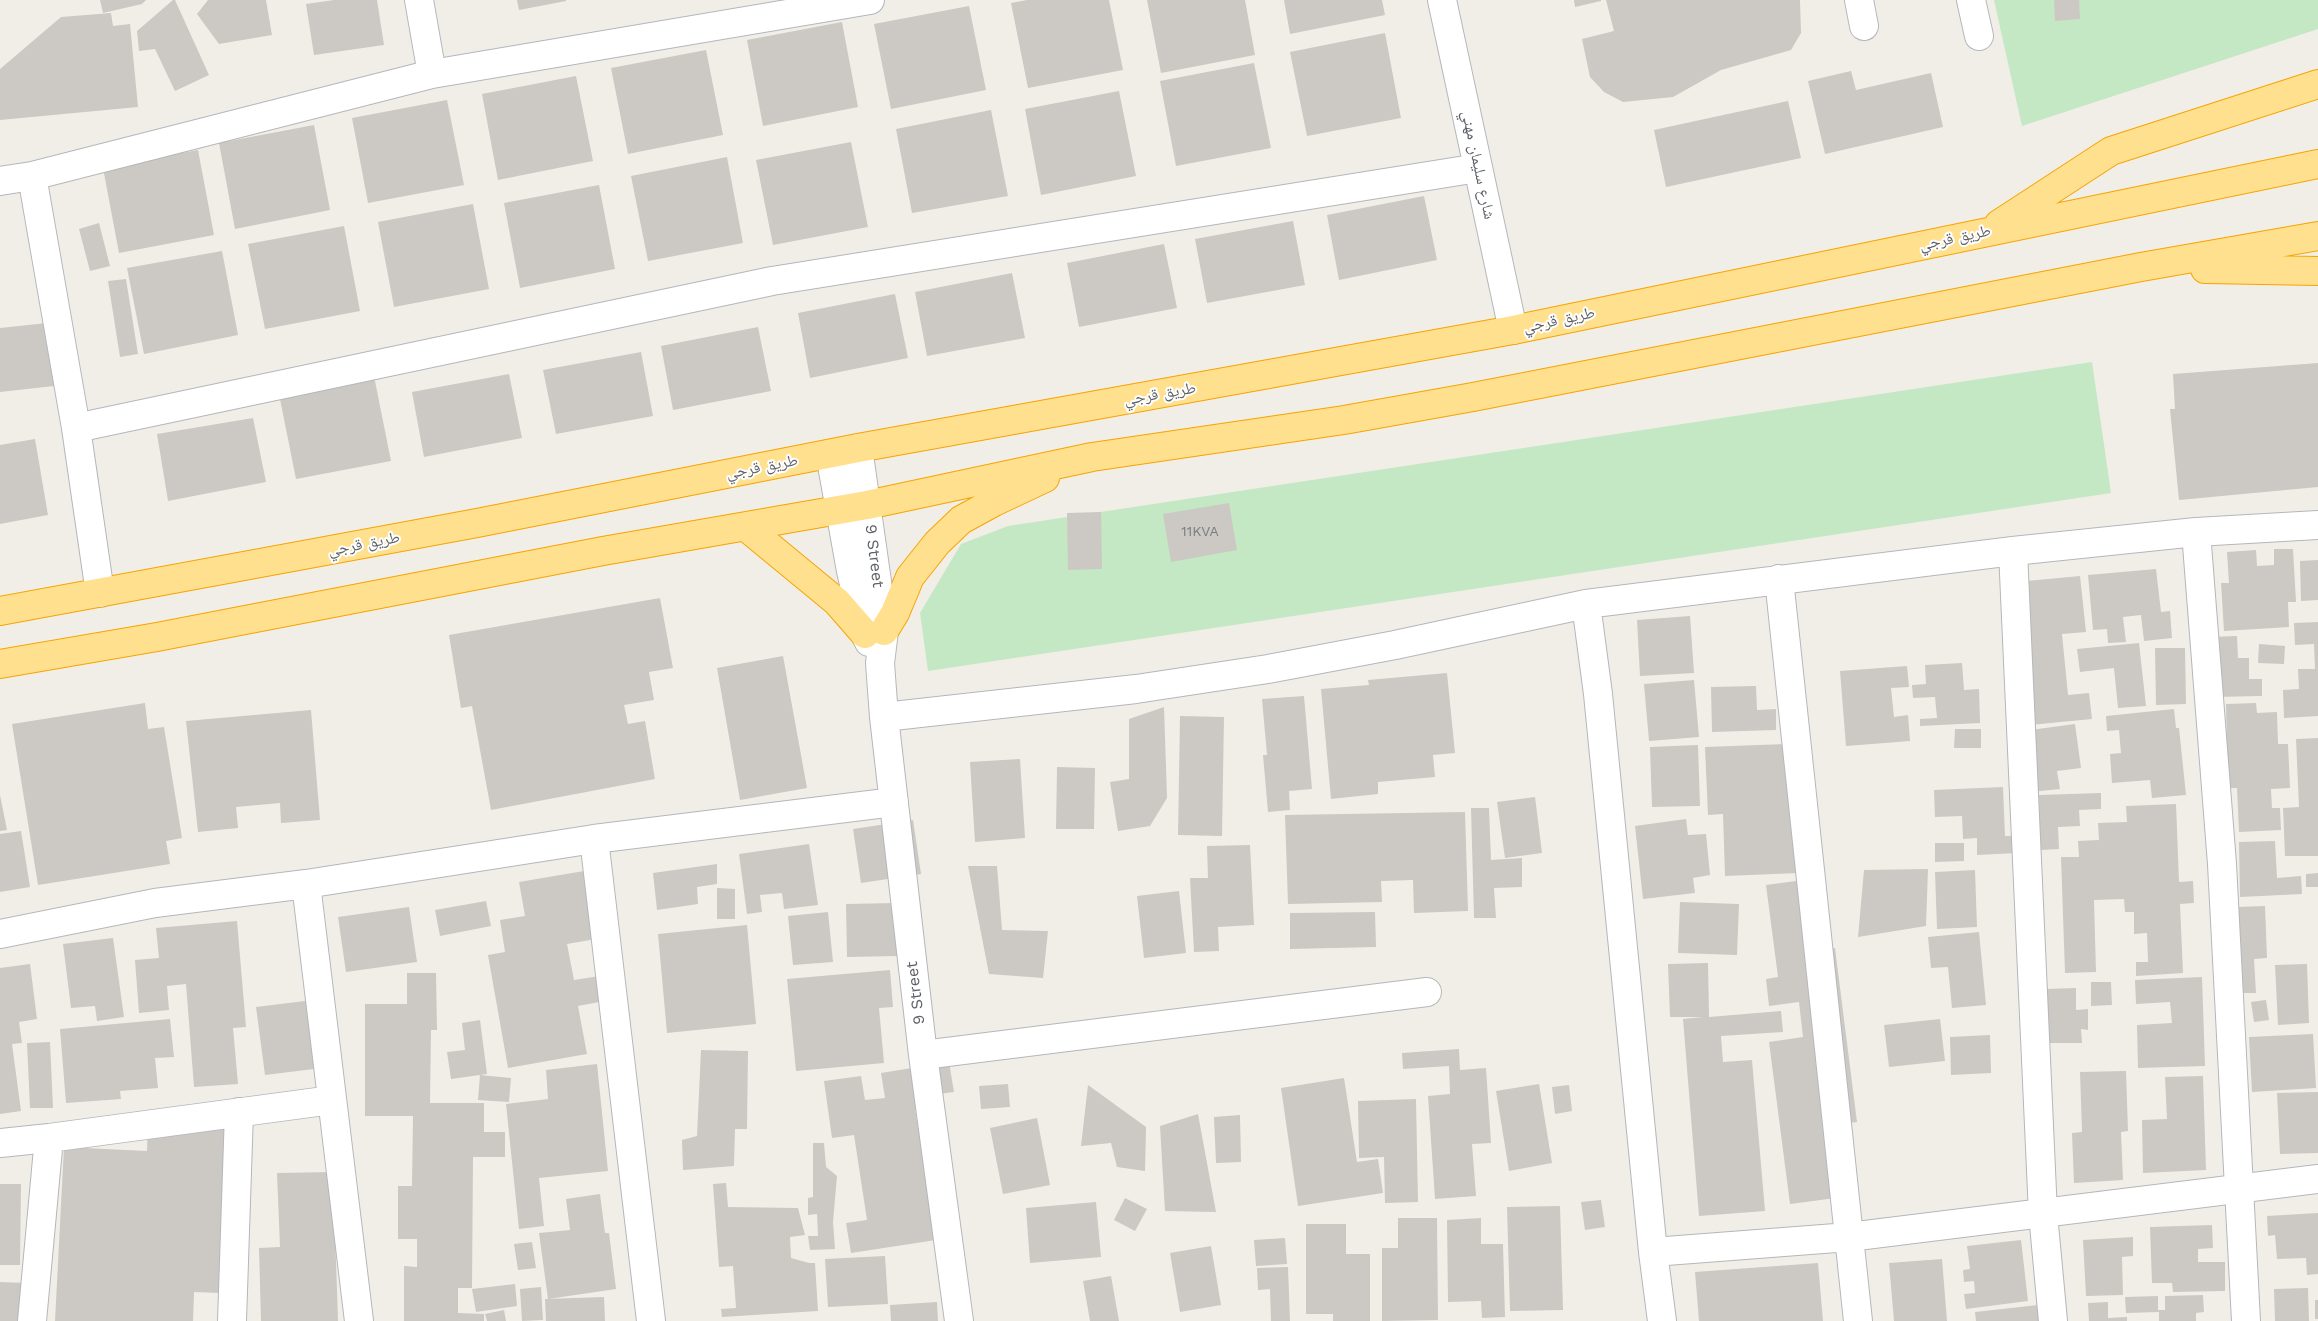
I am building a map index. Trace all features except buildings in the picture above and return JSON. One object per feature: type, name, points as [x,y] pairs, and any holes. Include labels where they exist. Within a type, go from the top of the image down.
[{"type":"highway","points":[[1988,231],[2111,151],[2318,84]]},
{"type":"highway","name":"طريق قرجي","points":[[0,610],[100,593],[858,448],[1513,330],[2318,164]]},
{"type":"highway","points":[[0,664],[157,638],[602,551],[867,505],[1092,457],[1344,420],[1473,397],[2141,267],[2318,236]]},
{"type":"highway","points":[[2141,267],[2318,271]]},
{"type":"highway","points":[[746,527],[874,633],[895,613],[910,577],[936,543],[961,520],[994,502],[1092,457]]},
{"type":"street","points":[[418,0],[432,74]]},
{"type":"street","points":[[0,181],[32,176],[432,74],[870,0]]},
{"type":"street","name":"شارع سليمان مهني","points":[[1442,0],[1513,330]]},
{"type":"street","points":[[1859,0],[1864,26]]},
{"type":"street","points":[[1971,0],[1979,36]]},
{"type":"street","points":[[76,428],[772,281],[1478,168]]},
{"type":"street","points":[[32,176],[76,428],[100,593]]},
{"type":"street","name":"9 Street","points":[[858,448],[867,505],[874,633]]},
{"type":"street","name":"9 Street","points":[[830,454],[841,509],[874,633],[880,663],[884,717],[923,1055],[959,1321]]},
{"type":"street","points":[[884,717],[1136,689],[1268,669],[1395,645],[1586,604],[2013,551],[2196,532],[2318,525]]},
{"type":"street","points":[[2196,532],[2222,864],[2246,1321]]},
{"type":"street","points":[[2013,551],[2043,1214],[2053,1321]]},
{"type":"street","points":[[1779,579],[1858,1321]]},
{"type":"street","points":[[1586,604],[1598,694],[1653,1252],[1662,1321]]},
{"type":"street","points":[[0,934],[155,903],[306,884],[594,840],[894,802]]},
{"type":"street","points":[[594,840],[651,1321]]},
{"type":"street","points":[[306,884],[360,1321]]},
{"type":"street","points":[[923,1055],[1427,992]]},
{"type":"street","points":[[0,1143],[332,1100]]},
{"type":"street","points":[[232,1321],[239,1112]]},
{"type":"street","points":[[32,1321],[48,1138]]},
{"type":"street","points":[[1653,1252],[1849,1237],[2318,1179]]},
{"type":"green space","points":[[1994,0],[2318,0],[2318,29],[2022,126]]},
{"type":"green space","points":[[2092,362],[2111,493],[928,671],[920,613],[961,544],[1008,526]]}]
